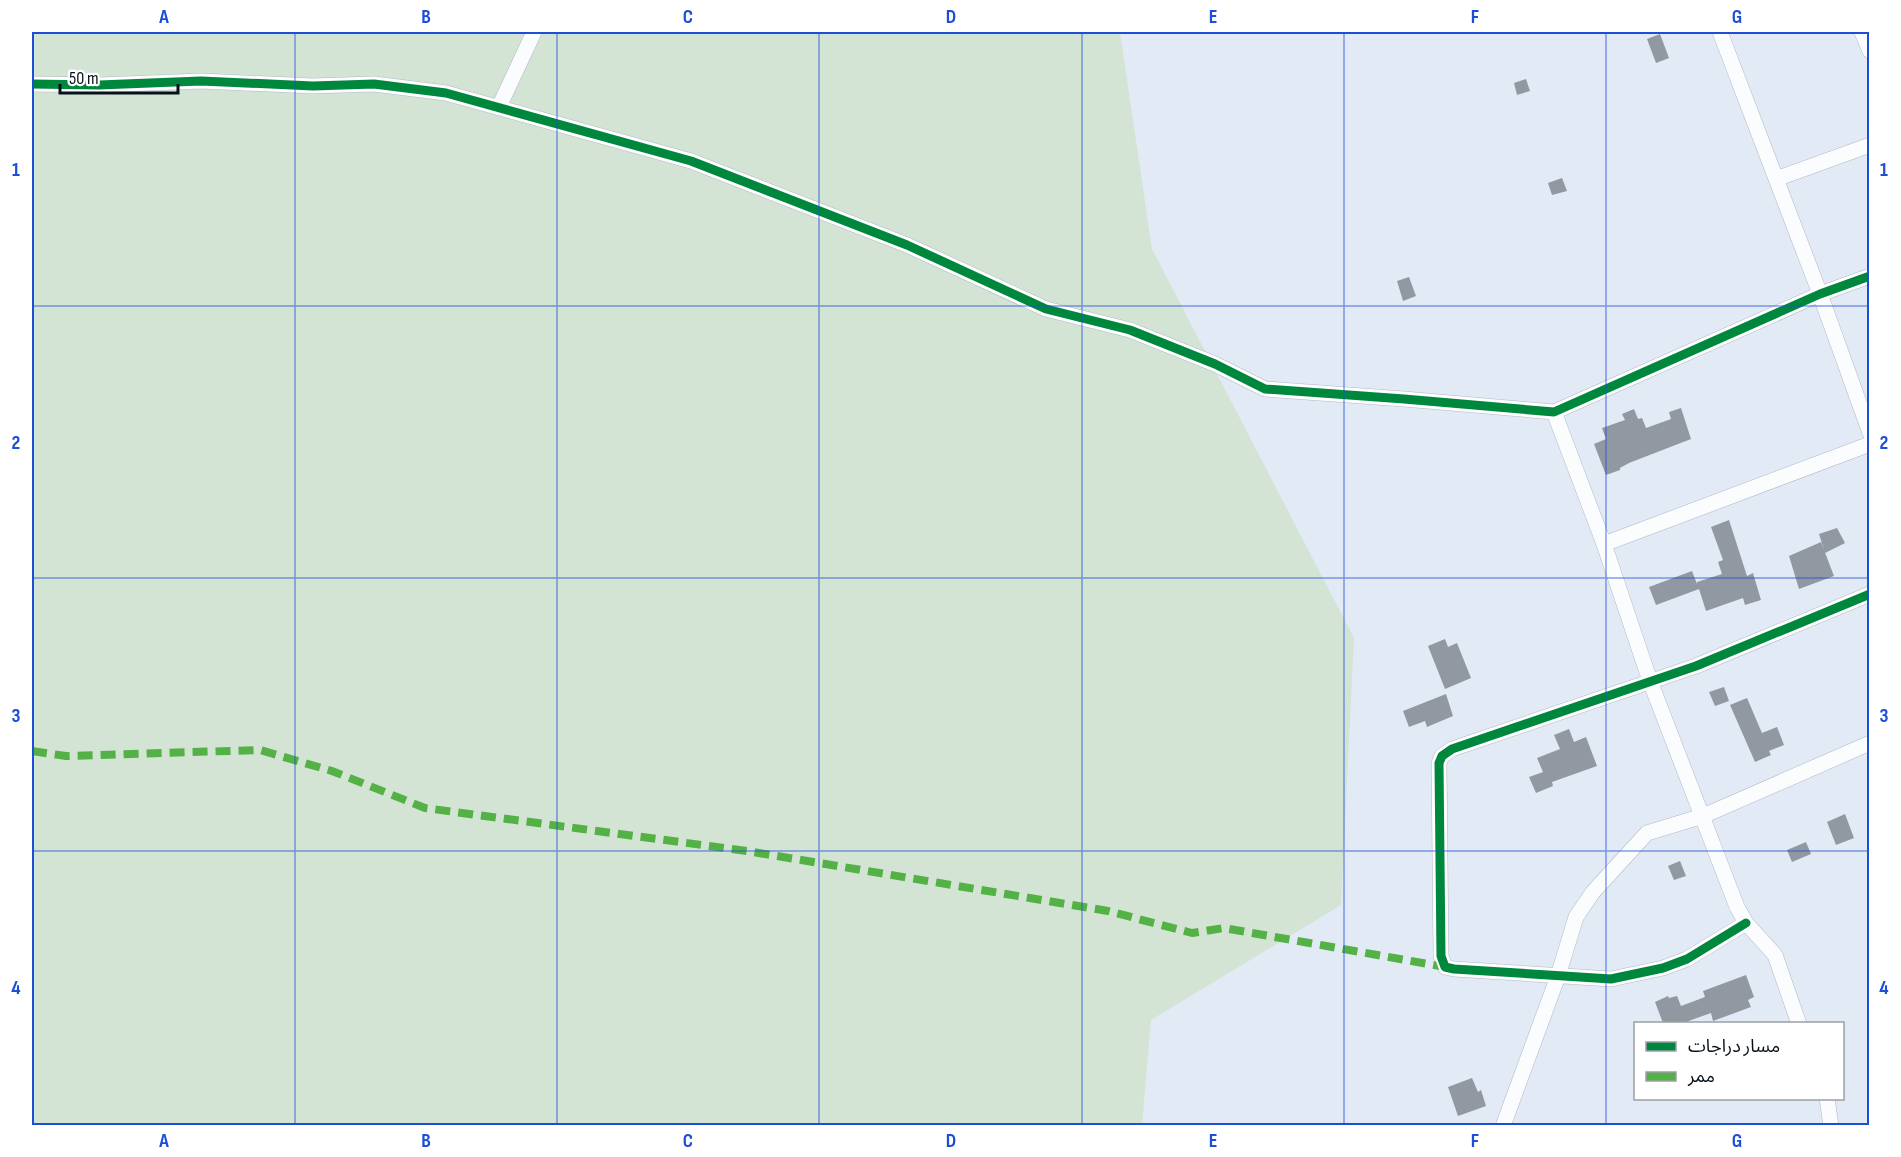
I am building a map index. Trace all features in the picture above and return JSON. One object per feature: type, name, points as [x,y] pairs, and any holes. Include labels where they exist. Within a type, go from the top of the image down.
[{"type":"street","points":[[499,107],[534,32]]},
{"type":"street","points":[[1720,32],[1820,294],[1869,433]]},
{"type":"street","points":[[1862,32],[1869,51]]},
{"type":"street","points":[[32,84],[99,85],[201,81],[313,86],[374,84],[446,93],[691,161],[906,245],[1046,309],[1130,330],[1215,364],[1265,389],[1554,412],[1820,294],[1869,276]]},
{"type":"street","points":[[1776,179],[1869,145]]},
{"type":"street","points":[[1554,412],[1604,544],[1650,681],[1737,907],[1746,923],[1775,955],[1799,1022]]},
{"type":"street","points":[[1604,544],[1869,444]]},
{"type":"street","points":[[1746,923],[1687,959],[1663,968],[1611,979],[1445,967],[1441,956],[1439,763],[1442,756],[1452,749],[1711,660],[1869,594]]},
{"type":"street","points":[[1503,1125],[1558,976],[1576,917],[1593,892],[1647,832],[1703,816],[1869,743]]},
{"type":"street","points":[[1827,1100],[1831,1125]]},
{"type":"green space","points":[[32,32],[1120,32],[1152,249],[1354,638],[1341,905],[1151,1020],[1142,1125],[32,1125]]},
{"type":"building","points":[[1660,34],[1669,58],[1656,63],[1647,39]]},
{"type":"building","points":[[1526,79],[1530,91],[1517,95],[1514,83]]},
{"type":"building","points":[[1562,178],[1567,191],[1552,195],[1548,183]]},
{"type":"building","points":[[1409,277],[1416,296],[1403,301],[1397,281]]},
{"type":"building","points":[[1681,408],[1691,439],[1629,463],[1620,470],[1606,475],[1594,444],[1606,439],[1602,428],[1625,420],[1622,414],[1634,409],[1638,419],[1642,418],[1646,428],[1671,419],[1669,412]]},
{"type":"building","points":[[1729,520],[1747,576],[1753,573],[1761,600],[1745,605],[1743,598],[1706,611],[1699,589],[1656,605],[1649,587],[1692,571],[1697,584],[1697,582],[1722,574],[1718,562],[1723,560],[1711,527]]},
{"type":"building","points":[[1837,528],[1845,543],[1825,553],[1819,534]]},
{"type":"building","points":[[1821,542],[1834,576],[1799,589],[1789,556]]},
{"type":"building","points":[[1445,639],[1448,647],[1457,643],[1471,678],[1445,689],[1428,646]]},
{"type":"building","points":[[1724,687],[1729,701],[1715,706],[1709,692]]},
{"type":"building","points":[[1446,694],[1453,716],[1427,727],[1425,721],[1409,727],[1403,711]]},
{"type":"building","points":[[1747,698],[1762,733],[1777,727],[1784,745],[1769,751],[1771,755],[1755,762],[1730,705]]},
{"type":"building","points":[[1569,729],[1574,742],[1586,737],[1597,766],[1552,782],[1553,786],[1536,793],[1529,777],[1543,772],[1537,758],[1560,749],[1554,735]]},
{"type":"building","points":[[1845,814],[1854,838],[1836,845],[1827,822]]},
{"type":"building","points":[[1806,842],[1811,854],[1792,862],[1787,850]]},
{"type":"building","points":[[1680,861],[1686,876],[1674,880],[1668,866]]},
{"type":"building","points":[[1746,975],[1754,997],[1748,1000],[1751,1007],[1713,1021],[1711,1013],[1686,1022],[1663,1022],[1655,1002],[1668,996],[1669,998],[1677,996],[1681,1006],[1705,997],[1703,991]]},
{"type":"building","points":[[1472,1078],[1478,1092],[1481,1090],[1486,1106],[1458,1116],[1448,1087]]},
{"type":"marked path","points":[[32,751],[66,756],[260,750],[332,771],[425,808],[747,851],[1108,911],[1192,933],[1224,928],[1445,967]]},
{"type":"cycle path","points":[[32,84],[99,85],[201,81],[313,86],[374,84],[446,93],[691,161],[907,245],[1046,309],[1130,330],[1215,364],[1265,389],[1554,412],[1820,294],[1870,276]]},
{"type":"cycle path","points":[[1746,923],[1687,959],[1663,968],[1611,979],[1445,967],[1441,956],[1439,763],[1442,756],[1452,749],[1696,666],[1870,594]]}]
